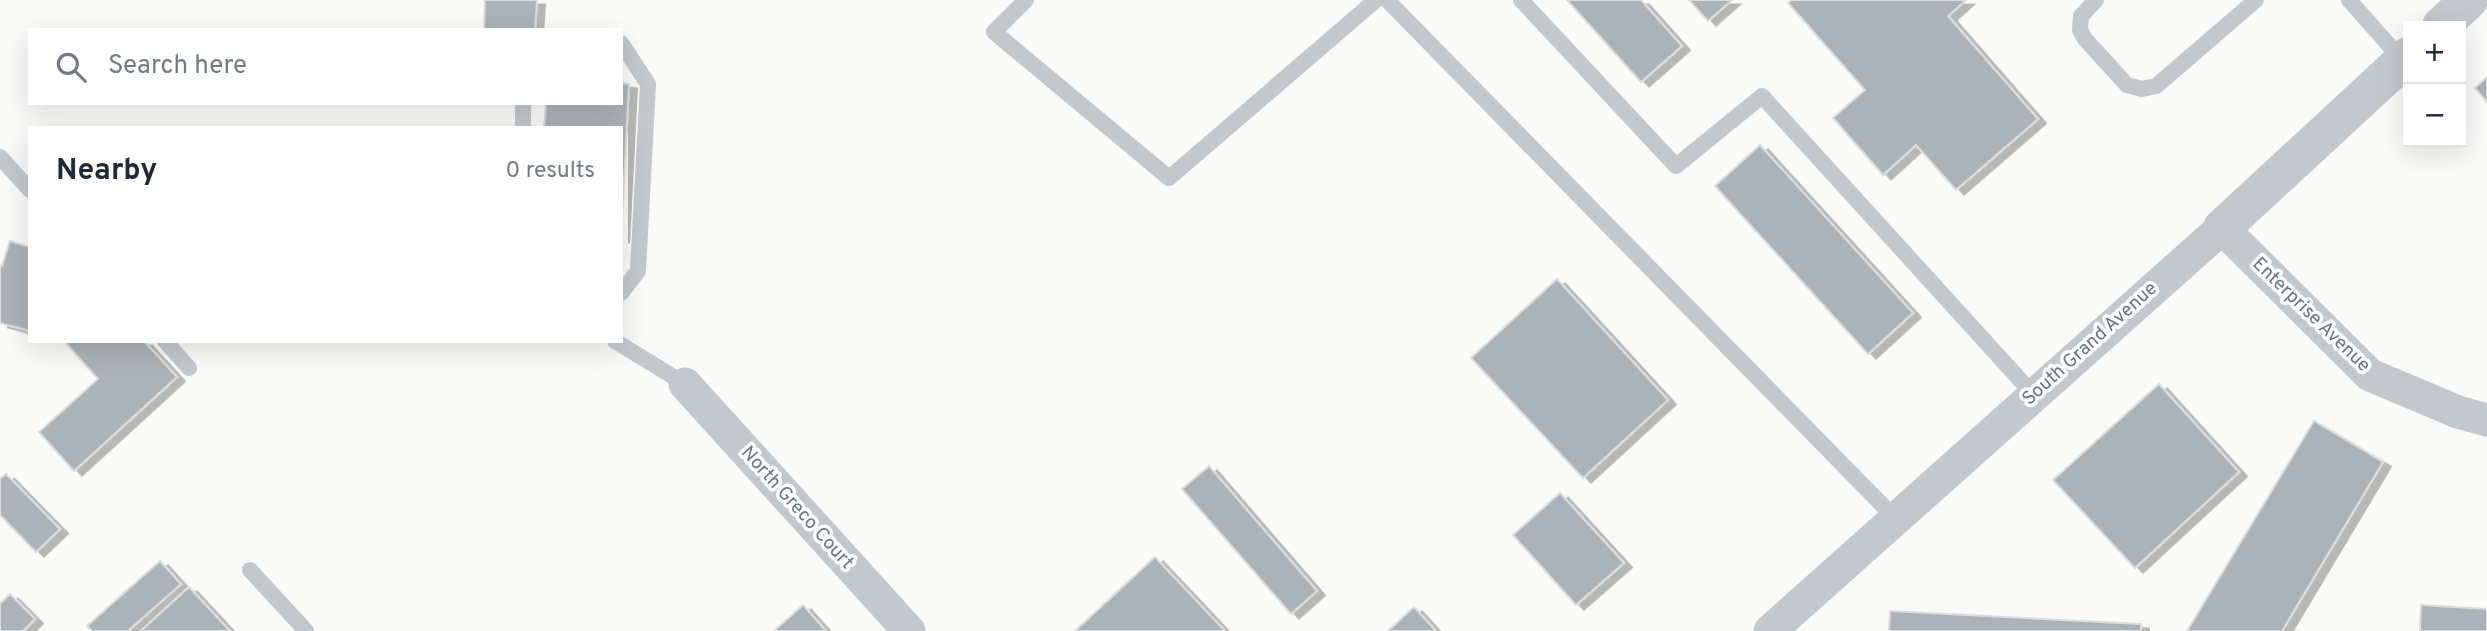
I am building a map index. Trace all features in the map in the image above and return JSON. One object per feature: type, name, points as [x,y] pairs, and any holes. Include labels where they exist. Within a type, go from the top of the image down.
[{"type":"street","points":[[2446,21],[2469,0]]},
{"type":"street","name":"South Grand Avenue","points":[[1770,631],[2222,228],[2403,62]]},
{"type":"street","name":"Enterprise Avenue","points":[[2222,228],[2370,376],[2458,412],[2487,420]]},
{"type":"street","name":"North Greco Court","points":[[685,384],[909,631]]},
{"type":"lane","points":[[1027,0],[994,33],[1169,178],[1376,0]]},
{"type":"lane","points":[[1387,0],[1895,518]]},
{"type":"lane","points":[[1521,0],[1676,166],[1762,96],[2034,394]]},
{"type":"lane","points":[[2096,0],[2081,16],[2082,34],[2127,85],[2143,89],[2156,86],[2256,0]]},
{"type":"lane","points":[[2349,0],[2403,56]]},
{"type":"lane","points":[[623,46],[648,83],[638,271],[623,290]]},
{"type":"lane","points":[[523,105],[523,126]]},
{"type":"lane","points":[[0,157],[28,188]]},
{"type":"lane","points":[[167,343],[189,369]]},
{"type":"lane","points":[[618,343],[685,384]]},
{"type":"lane","points":[[250,570],[306,631]]},
{"type":"building","points":[[485,0],[537,0],[535,28],[484,28]]},
{"type":"building","points":[[1567,0],[1641,0],[1682,46],[1641,82]]},
{"type":"building","points":[[1689,0],[1732,0],[1708,21]]},
{"type":"building","points":[[1791,0],[1966,0],[1948,16],[2038,119],[1956,190],[1916,145],[1883,175],[1833,118],[1865,90],[1788,3]]},
{"type":"building","points":[[2487,77],[2487,102],[2475,88]]},
{"type":"building","points":[[623,83],[629,84],[623,200],[623,126],[544,126],[546,105],[623,105]]},
{"type":"building","points":[[1760,145],[1913,313],[1868,354],[1715,186]]},
{"type":"building","points":[[10,241],[28,246],[28,330],[0,323],[0,265],[2,266]]},
{"type":"building","points":[[1557,279],[1668,400],[1583,478],[1471,358]]},
{"type":"building","points":[[66,343],[146,343],[177,377],[74,471],[39,432],[98,379]]},
{"type":"building","points":[[2159,384],[2239,472],[2135,568],[2053,480]]},
{"type":"building","points":[[2314,421],[2383,462],[2282,631],[2187,631]]},
{"type":"building","points":[[1209,466],[1317,591],[1291,614],[1182,489]]},
{"type":"building","points":[[6,474],[60,529],[36,552],[0,515],[0,479]]},
{"type":"building","points":[[1560,493],[1624,563],[1576,605],[1513,535]]},
{"type":"building","points":[[1155,557],[1225,631],[1075,631]]},
{"type":"building","points":[[160,561],[181,584],[128,631],[92,631],[87,626]]},
{"type":"building","points":[[189,587],[230,631],[141,631]]},
{"type":"building","points":[[10,594],[35,619],[23,631],[0,631],[0,604]]},
{"type":"building","points":[[803,605],[826,631],[774,631]]},
{"type":"building","points":[[2421,605],[2487,609],[2487,631],[2420,631]]},
{"type":"building","points":[[1414,607],[1436,631],[1388,631]]},
{"type":"building","points":[[1890,611],[2141,624],[2141,631],[1889,631]]}]
